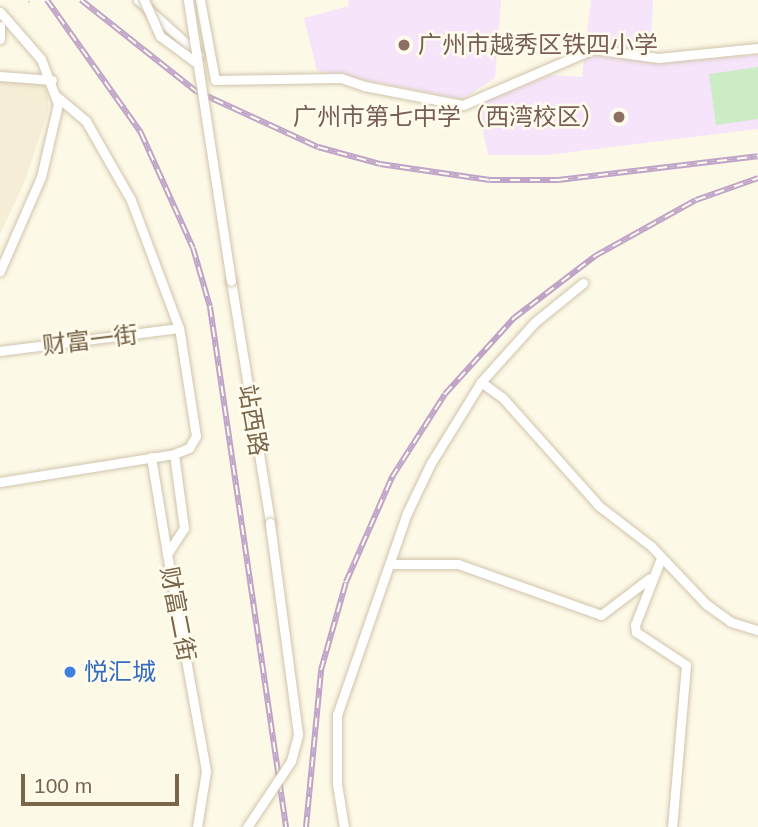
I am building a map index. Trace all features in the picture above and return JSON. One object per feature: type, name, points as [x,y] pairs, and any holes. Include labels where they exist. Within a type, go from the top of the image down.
[{"type":"street","points":[[138,0],[212,66]]},
{"type":"street","points":[[144,0],[160,36],[198,64]]},
{"type":"street","name":"站西路","points":[[188,0],[270,523],[298,734],[291,761],[247,827]]},
{"type":"street","points":[[200,0],[215,80],[224,83],[341,78],[365,86],[463,105],[593,49],[658,58],[758,48]]},
{"type":"street","points":[[0,12],[25,38],[52,80],[57,119],[44,166],[0,271]]},
{"type":"street","points":[[0,26],[0,38]]},
{"type":"street","points":[[0,76],[52,80]]},
{"type":"street","points":[[0,482],[174,454],[189,448],[196,436],[179,328],[131,200],[86,121],[56,96]]},
{"type":"street","points":[[344,827],[337,784],[337,715],[390,564],[431,463],[481,382],[535,322],[583,283]]},
{"type":"street","name":"财富一街","points":[[0,351],[179,328]]},
{"type":"street","points":[[481,382],[502,397],[599,506],[661,558],[706,604],[731,622],[758,630]]},
{"type":"street","name":"财富二街","points":[[174,454],[184,528],[167,554],[206,771],[197,827]]},
{"type":"street","points":[[151,457],[167,554]]},
{"type":"street","points":[[661,558],[650,577],[636,632],[686,665],[672,827]]},
{"type":"street","points":[[390,564],[458,564],[601,615],[650,577]]},
{"type":"shaded area","name":"广州市越秀区铁四小学","points":[[348,0],[501,0],[495,78],[462,99],[317,71],[304,18],[349,6]]},
{"type":"shaded area","name":"广州市第七中学（西湾校区）","points":[[591,0],[653,0],[650,63],[758,55],[758,129],[548,155],[488,155],[477,104],[551,75],[582,77]]},
{"type":"shaded area","points":[[0,81],[43,84],[48,93],[48,112],[24,183],[0,234]]},
{"type":"green space","points":[[758,67],[758,119],[716,125],[709,74]]},
{"type":"railway","points":[[47,0],[141,133],[193,248],[210,307],[286,827]]},
{"type":"railway","points":[[81,0],[196,91],[318,147],[380,164],[490,180],[558,180],[758,156]]},
{"type":"railway","points":[[306,827],[321,670],[346,582],[392,477],[445,394],[514,318],[595,256],[696,200],[758,178]]},
{"type":"place","name":"广州市越秀区铁四小学","points":[[404,45]]},
{"type":"place","name":"广州市第七中学（西湾校区）","points":[[619,117]]},
{"type":"place","name":"悦汇城","points":[[70,672]]}]
